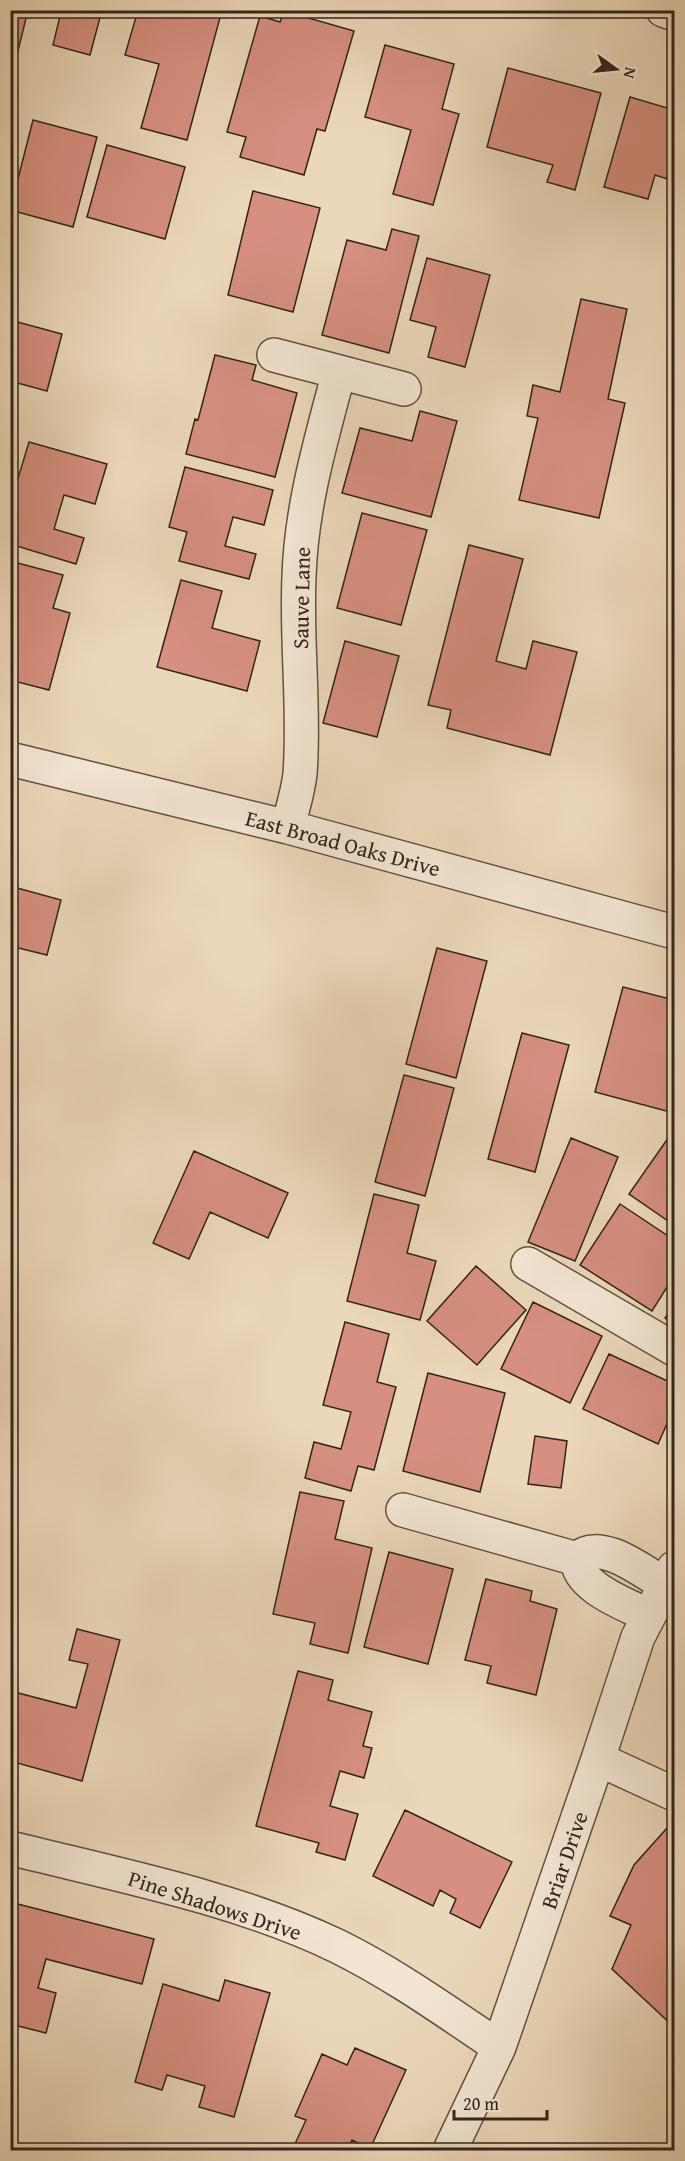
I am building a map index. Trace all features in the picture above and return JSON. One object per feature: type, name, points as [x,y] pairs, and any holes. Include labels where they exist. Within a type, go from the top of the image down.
[{"type":"street","points":[[663,10],[675,14]]},
{"type":"street","points":[[274,355],[404,389]]},
{"type":"street","name":"Sauve Lane","points":[[288,827],[300,776],[298,578],[303,522],[313,470],[339,372]]},
{"type":"street","name":"East Broad Oaks Drive","points":[[10,759],[288,827],[675,932]]},
{"type":"street","points":[[528,1264],[675,1349]]},
{"type":"street","points":[[403,1510],[577,1559]]},
{"type":"street","points":[[648,1616],[592,1587],[577,1567],[577,1559],[584,1553],[594,1551],[612,1554],[670,1576]]},
{"type":"street","name":"Briar Drive","points":[[450,2151],[499,2047],[638,1637],[670,1576]]},
{"type":"street","points":[[598,1759],[675,1794]]},
{"type":"street","name":"Pine Shadows Drive","points":[[10,1848],[146,1881],[253,1913],[337,1946],[405,1984],[499,2047]]},
{"type":"building","points":[[10,10],[28,10],[15,63],[10,62]]},
{"type":"building","points":[[53,10],[102,10],[90,55],[53,45],[61,12]]},
{"type":"building","points":[[138,10],[222,10],[187,140],[141,128],[159,64],[125,55]]},
{"type":"building","points":[[284,11],[354,31],[325,131],[317,129],[304,175],[240,157],[246,137],[227,132],[260,16],[280,22]]},
{"type":"building","points":[[385,45],[454,64],[442,109],[459,114],[433,205],[393,194],[411,130],[365,117]]},
{"type":"building","points":[[508,68],[601,93],[575,190],[547,182],[553,165],[487,147]]},
{"type":"building","points":[[630,97],[674,110],[674,181],[655,175],[648,199],[604,187]]},
{"type":"building","points":[[33,120],[97,137],[73,227],[10,210]]},
{"type":"building","points":[[10,133],[18,135],[10,162]]},
{"type":"building","points":[[107,145],[185,167],[165,239],[87,217]]},
{"type":"building","points":[[253,191],[320,208],[293,312],[228,295]]},
{"type":"building","points":[[392,229],[419,236],[389,353],[322,335],[347,240],[386,250]]},
{"type":"building","points":[[427,258],[490,275],[465,367],[428,357],[436,327],[410,320]]},
{"type":"building","points":[[581,299],[627,309],[608,399],[625,403],[599,518],[519,500],[538,418],[527,416],[533,385],[560,392]]},
{"type":"building","points":[[10,320],[62,334],[47,391],[10,381]]},
{"type":"building","points":[[215,355],[256,365],[252,380],[297,393],[275,477],[186,454],[195,419],[198,420]]},
{"type":"building","points":[[420,411],[457,421],[431,517],[342,493],[360,428],[412,441]]},
{"type":"building","points":[[29,442],[107,464],[95,504],[64,495],[54,529],[84,538],[76,564],[10,544],[10,505]]},
{"type":"building","points":[[185,467],[273,490],[264,525],[233,517],[225,546],[256,554],[249,579],[179,561],[187,532],[169,527]]},
{"type":"building","points":[[362,513],[427,530],[401,625],[337,608]]},
{"type":"building","points":[[469,545],[523,559],[496,661],[526,669],[533,641],[577,652],[550,755],[447,728],[451,710],[428,705]]},
{"type":"building","points":[[10,561],[63,575],[53,608],[70,613],[49,690],[10,680]]},
{"type":"building","points":[[181,580],[222,591],[212,628],[260,641],[247,691],[157,667]]},
{"type":"building","points":[[345,641],[399,656],[377,737],[323,723]]},
{"type":"building","points":[[10,886],[61,900],[47,955],[10,946]]},
{"type":"building","points":[[437,948],[487,961],[456,1078],[406,1064]]},
{"type":"building","points":[[623,987],[674,1000],[674,1113],[595,1092]]},
{"type":"building","points":[[522,1033],[569,1045],[535,1172],[488,1159]]},
{"type":"building","points":[[404,1075],[454,1088],[425,1196],[375,1182]]},
{"type":"building","points":[[671,1134],[674,1137],[674,1225],[629,1194]]},
{"type":"building","points":[[571,1138],[618,1157],[575,1261],[528,1242]]},
{"type":"building","points":[[194,1151],[288,1193],[268,1238],[210,1212],[189,1259],[153,1243]]},
{"type":"building","points":[[374,1194],[419,1205],[407,1253],[436,1261],[420,1320],[347,1301]]},
{"type":"building","points":[[620,1204],[674,1240],[674,1276],[652,1311],[580,1265]]},
{"type":"building","points":[[476,1266],[526,1310],[477,1365],[427,1321]]},
{"type":"building","points":[[533,1302],[602,1336],[570,1403],[501,1369]]},
{"type":"building","points":[[674,1304],[674,1324],[665,1318]]},
{"type":"building","points":[[345,1322],[389,1334],[377,1382],[396,1387],[374,1470],[358,1466],[351,1491],[305,1478],[314,1442],[341,1449],[351,1412],[323,1405]]},
{"type":"building","points":[[609,1354],[674,1384],[674,1408],[658,1444],[583,1409]]},
{"type":"building","points":[[428,1373],[505,1393],[480,1492],[403,1471]]},
{"type":"building","points":[[535,1436],[567,1441],[561,1488],[528,1484]]},
{"type":"building","points":[[300,1492],[344,1501],[335,1539],[372,1548],[348,1653],[310,1644],[315,1623],[273,1614]]},
{"type":"building","points":[[389,1552],[453,1569],[428,1664],[364,1647]]},
{"type":"building","points":[[486,1579],[532,1591],[530,1601],[557,1609],[536,1695],[487,1683],[491,1666],[465,1660]]},
{"type":"building","points":[[77,1629],[120,1640],[82,1781],[10,1761],[10,1708],[14,1709],[18,1693],[76,1708],[88,1664],[69,1660]]},
{"type":"building","points":[[298,1671],[333,1680],[328,1700],[372,1712],[363,1746],[372,1748],[364,1778],[340,1771],[330,1806],[358,1814],[345,1860],[316,1852],[319,1843],[256,1826]]},
{"type":"building","points":[[405,1810],[512,1862],[480,1928],[450,1913],[456,1899],[440,1890],[433,1906],[373,1876]]},
{"type":"building","points":[[668,1827],[674,1834],[674,2027],[612,1969],[631,1925],[610,1916],[634,1865]]},
{"type":"building","points":[[10,1902],[154,1939],[142,1984],[46,1959],[38,1988],[56,1993],[46,2033],[10,2024]]},
{"type":"building","points":[[225,1980],[270,1993],[234,2117],[199,2107],[205,2086],[167,2075],[162,2090],[135,2082],[163,1984],[219,2001]]},
{"type":"building","points":[[355,2048],[406,2070],[370,2149],[352,2140],[347,2150],[303,2150],[294,2146],[306,2120],[295,2116],[322,2054],[347,2065]]}]
